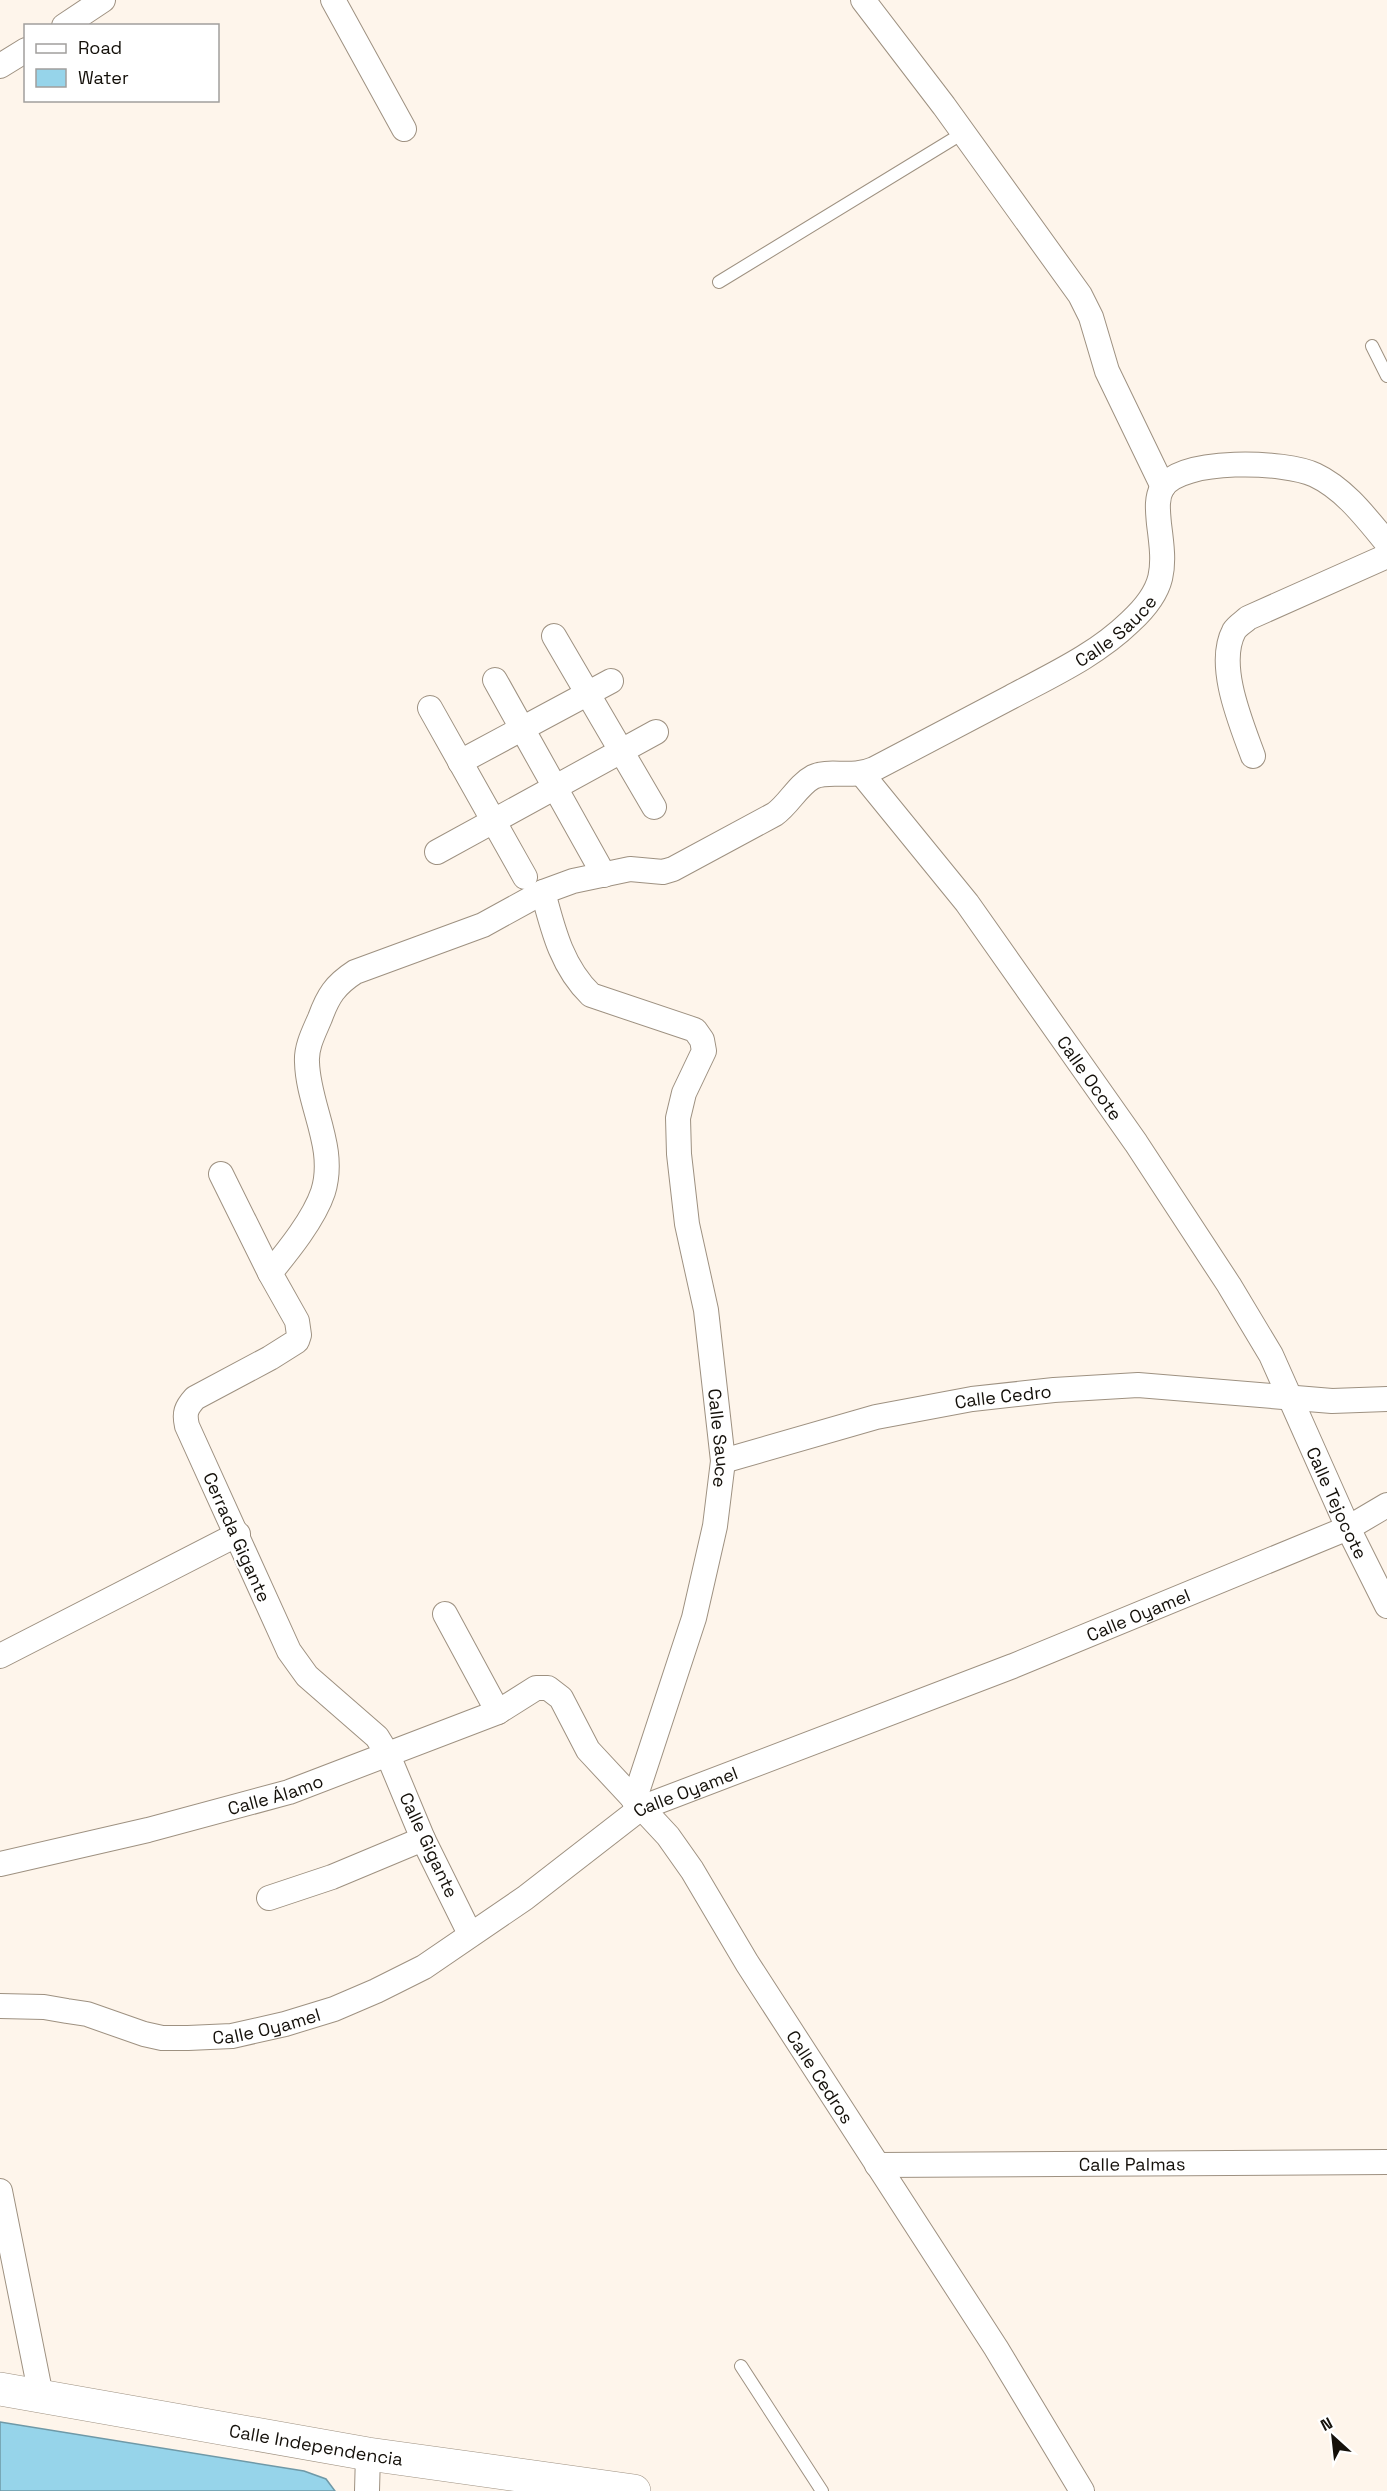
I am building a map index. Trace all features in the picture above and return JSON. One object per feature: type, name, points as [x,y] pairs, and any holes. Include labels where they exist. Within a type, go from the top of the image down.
[{"type":"main road","name":"Calle Independencia","points":[[0,2389],[369,2454],[634,2491]]},
{"type":"street","points":[[67,24],[103,0]]},
{"type":"street","points":[[333,0],[404,129]]},
{"type":"street","points":[[862,0],[963,133],[1080,295],[1092,317],[1107,371],[1163,487],[1173,478],[1184,473],[1233,465],[1296,469],[1314,474],[1331,484],[1351,502],[1387,543]]},
{"type":"street","points":[[0,66],[24,51]]},
{"type":"street","name":"Calle Sauce","points":[[270,1273],[314,1211],[323,1192],[327,1160],[306,1060],[309,1045],[330,995],[340,982],[355,972],[483,925],[534,885],[573,882],[630,869],[663,872],[673,869],[753,828],[787,805],[806,782],[815,776],[862,774],[1073,664],[1105,643],[1130,622],[1153,595],[1164,562],[1158,510],[1163,487]]},
{"type":"street","points":[[1253,756],[1234,704],[1228,656],[1234,631],[1248,618],[1387,556]]},
{"type":"street","points":[[554,636],[654,807]]},
{"type":"street","points":[[495,680],[604,875]]},
{"type":"street","points":[[460,762],[611,681]]},
{"type":"street","name":"Calle Sauce","points":[[429,708],[494,822],[534,885],[556,941],[580,984],[591,995],[695,1030],[702,1040],[704,1051],[684,1093],[678,1118],[679,1154],[687,1224],[706,1310],[723,1461],[715,1526],[694,1618],[638,1804]]},
{"type":"street","points":[[437,852],[556,789],[656,732]]},
{"type":"street","name":"Calle Ocote","points":[[862,774],[967,903],[1136,1143],[1229,1284],[1271,1355],[1290,1398]]},
{"type":"street","points":[[221,1174],[270,1273]]},
{"type":"street","name":"Cerrada Gigante","points":[[270,1273],[297,1322],[299,1335],[297,1341],[195,1398],[187,1407],[184,1415],[187,1426],[238,1534],[277,1628],[298,1664],[322,1690],[372,1730],[388,1755]]},
{"type":"street","name":"Calle Cedro","points":[[723,1461],[876,1417],[972,1399],[1054,1390],[1138,1385],[1332,1401],[1387,1399]]},
{"type":"street","name":"Calle Tejocote","points":[[1290,1398],[1348,1528],[1387,1606]]},
{"type":"street","name":"Calle Oyamel","points":[[0,2006],[44,2007],[87,2014],[162,2038],[232,2036],[285,2024],[365,1996],[424,1967],[525,1898],[638,1804],[1013,1666],[1348,1528],[1387,1505]]},
{"type":"street","points":[[0,1656],[238,1534]]},
{"type":"street","points":[[445,1614],[498,1712]]},
{"type":"street","name":"Calle Cedros","points":[[536,1688],[548,1688],[561,1698],[588,1750],[668,1836],[692,1870],[747,1963],[996,2348],[1082,2491]]},
{"type":"street","name":"Calle Álamo","points":[[0,1862],[148,1830],[289,1792],[498,1712],[536,1688]]},
{"type":"street","name":"Calle Gigante","points":[[388,1755],[423,1839],[470,1934]]},
{"type":"street","points":[[269,1898],[332,1877],[423,1839]]},
{"type":"street","name":"Calle Palmas","points":[[877,2165],[1387,2162]]},
{"type":"street","points":[[0,2191],[41,2396]]},
{"type":"street","points":[[367,2491],[369,2454]]},
{"type":"lane","points":[[718,282],[963,133]]},
{"type":"lane","points":[[1372,346],[1387,376]]},
{"type":"lane","points":[[741,2366],[822,2491]]},
{"type":"water","points":[[0,2422],[304,2471],[326,2479],[335,2491],[0,2491]]}]
